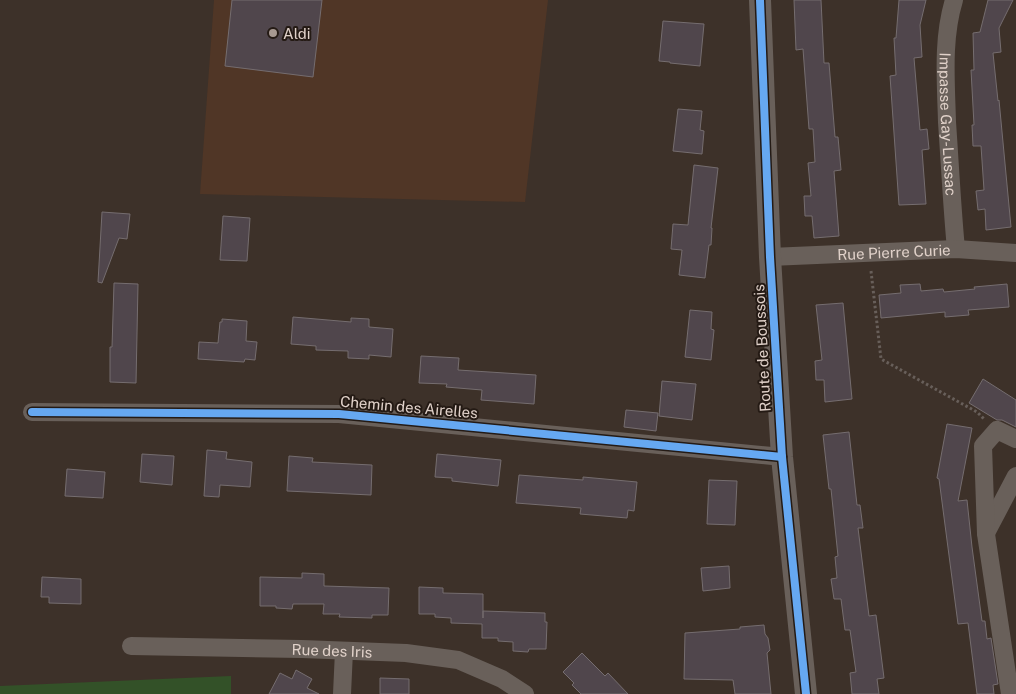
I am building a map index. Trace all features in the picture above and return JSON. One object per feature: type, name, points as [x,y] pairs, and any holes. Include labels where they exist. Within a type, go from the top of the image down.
[{"type":"street","name":"Route de Boussois","points":[[760,0],[770,258],[782,456],[806,694]]},
{"type":"street","name":"Impasse Gay-Lussac","points":[[954,0],[947,36],[946,81],[956,249]]},
{"type":"street","name":"Rue Pierre Curie","points":[[770,258],[956,249],[1016,253]]},
{"type":"street","name":"Chemin des Airelles","points":[[32,412],[339,414],[782,456]]},
{"type":"street","points":[[1010,694],[986,534],[983,446],[997,430],[1016,439]]},
{"type":"street","points":[[986,534],[1016,476]]},
{"type":"street","name":"Rue des Iris","points":[[130,646],[406,653],[458,660],[502,679],[525,694]]},
{"type":"street","points":[[342,694],[344,651]]},
{"type":"path","points":[[869,253],[881,359],[977,412],[997,430]]},
{"type":"shaded area","points":[[214,0],[548,0],[525,202],[200,194]]},
{"type":"green space","points":[[231,676],[231,694],[0,694],[0,686]]},
{"type":"building","name":"Aldi","points":[[232,0],[322,0],[313,77],[225,66]]},
{"type":"building","points":[[794,0],[821,0],[824,63],[829,63],[835,137],[838,137],[841,170],[834,171],[839,236],[814,238],[812,216],[805,216],[804,196],[811,196],[808,163],[815,162],[813,129],[809,129],[803,49],[796,50]]},
{"type":"building","points":[[899,0],[926,0],[920,25],[922,57],[914,58],[920,130],[927,129],[929,149],[922,150],[926,204],[899,205],[890,76],[896,75],[894,38],[896,38]]},
{"type":"building","points":[[988,0],[1013,0],[999,28],[1001,52],[993,53],[1011,227],[986,230],[985,209],[978,210],[976,191],[984,190],[981,146],[973,146],[972,125],[974,125],[971,70],[974,70],[973,33],[980,32]]},
{"type":"building","points":[[663,21],[704,24],[700,66],[659,61]]},
{"type":"building","points":[[678,109],[702,111],[700,130],[704,131],[702,154],[673,151]]},
{"type":"building","points":[[694,165],[718,168],[711,228],[711,245],[709,245],[705,278],[679,275],[682,250],[671,249],[673,224],[688,225]]},
{"type":"building","points":[[102,212],[130,214],[127,239],[119,238],[102,283],[98,282]]},
{"type":"building","points":[[223,216],[250,218],[247,261],[220,260]]},
{"type":"building","points":[[114,283],[138,284],[136,383],[110,382]]},
{"type":"building","points":[[920,284],[921,291],[943,289],[944,292],[1007,284],[1009,307],[968,310],[969,315],[945,317],[945,312],[881,318],[879,295],[901,293],[900,285]]},
{"type":"building","points":[[843,303],[852,399],[825,402],[824,380],[816,380],[815,361],[822,360],[816,305]]},
{"type":"building","points":[[690,310],[712,312],[711,329],[714,330],[711,360],[685,357]]},
{"type":"building","points":[[293,317],[351,322],[351,318],[369,319],[369,327],[393,329],[391,357],[369,355],[369,359],[348,358],[348,351],[316,350],[316,346],[291,344]]},
{"type":"building","points":[[222,319],[247,321],[246,341],[257,342],[255,360],[245,359],[244,362],[198,359],[199,342],[218,343]]},
{"type":"building","points":[[421,356],[459,358],[458,370],[536,375],[534,404],[481,400],[482,390],[446,387],[447,384],[419,383]]},
{"type":"building","points":[[983,379],[1016,400],[1016,427],[1002,420],[997,420],[969,403]]},
{"type":"building","points":[[662,381],[696,384],[692,420],[659,416]]},
{"type":"building","points":[[626,410],[658,413],[656,431],[624,427]]},
{"type":"building","points":[[947,424],[972,428],[958,501],[967,500],[982,621],[985,621],[987,639],[991,638],[998,684],[993,685],[994,694],[977,694],[968,623],[958,624],[939,479],[937,478]]},
{"type":"building","points":[[849,432],[857,505],[860,505],[863,528],[858,528],[869,616],[876,615],[884,678],[877,679],[879,694],[852,694],[850,673],[856,672],[850,630],[845,630],[841,599],[834,599],[831,579],[837,578],[835,557],[838,556],[823,435]]},
{"type":"building","points":[[207,450],[227,452],[226,459],[252,462],[250,487],[220,485],[219,497],[204,496]]},
{"type":"building","points":[[142,454],[174,456],[172,485],[140,482]]},
{"type":"building","points":[[437,454],[501,460],[498,486],[452,481],[452,478],[435,477]]},
{"type":"building","points":[[289,456],[313,458],[312,462],[372,465],[371,495],[287,491]]},
{"type":"building","points":[[67,469],[105,472],[103,498],[65,496]]},
{"type":"building","points":[[519,475],[583,480],[583,477],[637,482],[634,511],[628,510],[627,518],[580,514],[581,508],[516,503]]},
{"type":"building","points":[[709,480],[737,481],[735,525],[707,524]]},
{"type":"building","points":[[729,566],[730,588],[703,591],[701,568]]},
{"type":"building","points":[[302,573],[324,574],[324,586],[389,588],[388,615],[372,615],[372,618],[339,617],[340,614],[323,614],[324,604],[293,604],[292,609],[260,606],[260,577],[302,578]]},
{"type":"building","points":[[42,577],[81,579],[81,604],[49,603],[49,597],[41,597]]},
{"type":"building","points":[[419,587],[443,588],[443,593],[483,594],[483,611],[545,613],[545,622],[547,622],[546,649],[529,649],[528,652],[513,651],[513,642],[498,641],[498,638],[482,638],[482,624],[451,623],[451,618],[435,617],[435,614],[419,614]]},
{"type":"building","points":[[764,625],[770,650],[767,653],[771,694],[735,694],[733,680],[684,679],[685,633],[740,629],[740,627]]},
{"type":"building","points":[[582,653],[605,676],[608,673],[628,694],[581,694],[572,685],[574,683],[563,672]]},
{"type":"building","points":[[296,670],[312,679],[307,688],[319,694],[269,694],[280,673],[292,679]]},
{"type":"building","points":[[380,678],[409,679],[409,694],[380,694]]},
{"type":"cycle path","points":[[760,0],[770,257],[782,457],[806,694]]},
{"type":"cycle path","points":[[32,412],[339,414],[782,457]]},
{"type":"place","name":"Aldi","points":[[273,33]]}]
